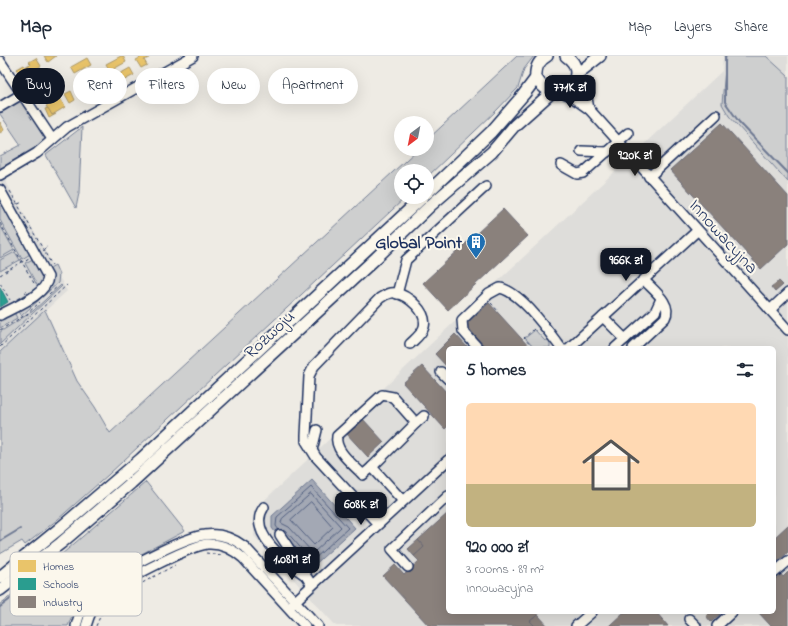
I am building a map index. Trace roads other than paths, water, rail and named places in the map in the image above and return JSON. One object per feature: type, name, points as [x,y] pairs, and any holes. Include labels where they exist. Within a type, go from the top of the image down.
[{"type":"main road","points":[[434,186],[507,115],[536,78],[536,67],[541,60],[547,56]]},
{"type":"main road","points":[[566,56],[574,63],[576,77]]},
{"type":"main road","points":[[576,77],[600,56]]},
{"type":"main road","name":"Rozwoju","points":[[49,552],[131,484],[387,248],[431,205],[478,165],[516,125],[556,92],[570,88],[576,77]]},
{"type":"main road","points":[[536,78],[544,88],[556,92]]},
{"type":"main road","name":"Rozwoju","points":[[30,552],[118,479],[415,204]]},
{"type":"main road","name":"Rozwoju","points":[[0,577],[10,569]]},
{"type":"main road","name":"Rozwoju","points":[[0,590],[10,582]]},
{"type":"street","points":[[0,175],[37,153],[67,127],[193,56]]},
{"type":"street","points":[[0,61],[12,79]]},
{"type":"street","name":"Innowacyjna","points":[[576,77],[587,98],[589,109]]},
{"type":"street","name":"Innowacyjna","points":[[556,92],[569,95],[589,109],[697,231],[788,330]]},
{"type":"street","points":[[0,107],[12,100]]},
{"type":"street","points":[[29,104],[52,139]]},
{"type":"street","points":[[649,177],[716,116]]},
{"type":"street","points":[[561,165],[577,174],[583,173],[628,133]]},
{"type":"street","points":[[581,150],[607,152]]},
{"type":"street","points":[[397,294],[406,260],[486,186]]},
{"type":"street","points":[[0,315],[39,293],[46,287],[47,274],[39,251],[4,189]]},
{"type":"street","points":[[571,346],[697,231]]},
{"type":"street","points":[[635,346],[665,318],[668,313],[667,308],[661,299],[644,280]]},
{"type":"street","points":[[476,346],[463,331],[461,326],[462,320],[496,289],[504,289],[525,305],[559,346]]},
{"type":"street","points":[[770,310],[788,293]]},
{"type":"street","points":[[378,524],[319,461],[306,441],[309,376],[314,366],[380,298],[387,294],[397,294],[411,301],[418,308],[424,319],[424,326],[420,334],[410,344]]},
{"type":"street","points":[[617,346],[654,312],[661,299]]},
{"type":"street","points":[[603,317],[625,339]]},
{"type":"street","points":[[416,423],[393,397],[382,395],[338,436],[336,443],[363,475],[424,416]]},
{"type":"street","points":[[312,450],[317,430]]},
{"type":"street","points":[[288,608],[446,462]]},
{"type":"street","points":[[372,467],[403,501]]},
{"type":"street","points":[[408,567],[392,548],[446,498]]},
{"type":"street","points":[[264,508],[259,514],[258,524],[262,533],[293,568],[305,575]]},
{"type":"street","points":[[142,562],[186,539],[204,535],[225,536],[245,547],[318,626]]},
{"type":"street","points":[[280,535],[312,585]]},
{"type":"street","points":[[142,573],[187,550],[208,544],[220,545],[238,553],[305,626]]},
{"type":"street","points":[[776,572],[788,561]]},
{"type":"street","points":[[576,626],[590,614]]},
{"type":"street","points":[[717,626],[730,614]]},
{"type":"street","points":[[76,626],[79,616]]},
{"type":"street","points":[[86,626],[90,616]]},
{"type":"water","points":[[312,480],[355,528],[311,568],[283,533],[278,536],[272,528],[272,516]]},
{"type":"waterway","points":[[725,56],[725,102],[739,122],[788,173]]},
{"type":"waterway","points":[[0,541],[20,529]]},
{"type":"waterway","points":[[0,607],[10,599]]},
{"type":"place","name":"Global Point","points":[[476,259]]}]
